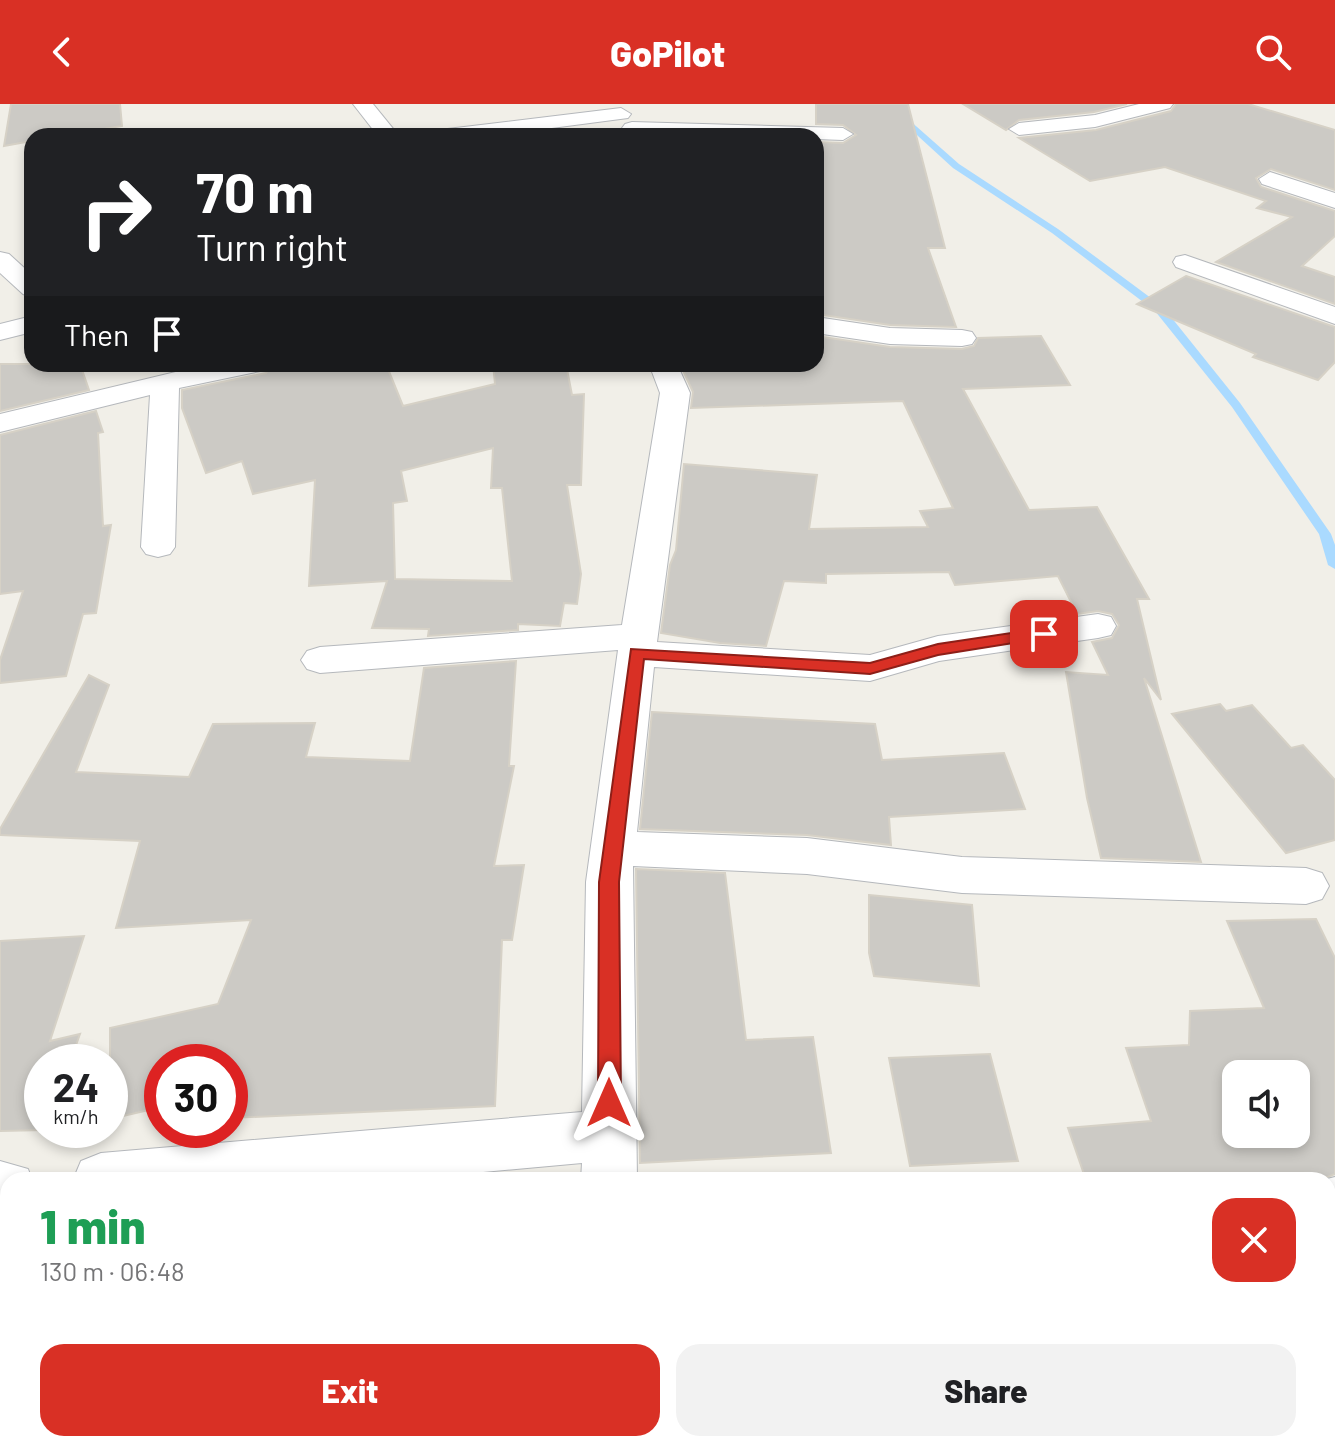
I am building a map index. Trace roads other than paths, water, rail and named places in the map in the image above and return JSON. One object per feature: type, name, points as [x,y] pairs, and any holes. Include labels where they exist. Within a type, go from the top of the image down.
[{"type":"street","points":[[363,104],[382,128]]},
{"type":"street","points":[[1019,129],[1095,121],[1163,104]]},
{"type":"street","points":[[514,128],[627,116],[733,128]]},
{"type":"street","points":[[824,133],[843,134]]},
{"type":"street","points":[[1270,179],[1335,201]]},
{"type":"street","points":[[0,259],[24,282]]},
{"type":"street","points":[[1185,262],[1335,316]]},
{"type":"street","points":[[0,332],[24,326]]},
{"type":"street","points":[[824,326],[890,336],[962,338]]},
{"type":"street","points":[[0,423],[215,372]]},
{"type":"street","points":[[286,1172],[609,1158],[609,882],[638,644],[675,393],[666,372]]},
{"type":"street","points":[[158,547],[165,382]]},
{"type":"street","points":[[320,660],[638,644],[870,668],[938,649],[1098,626]]},
{"type":"street","points":[[613,848],[807,856],[962,875],[1306,886]]},
{"type":"waterway","points":[[887,104],[956,166],[1055,231],[1159,309],[1236,405],[1325,534],[1335,565]]}]
